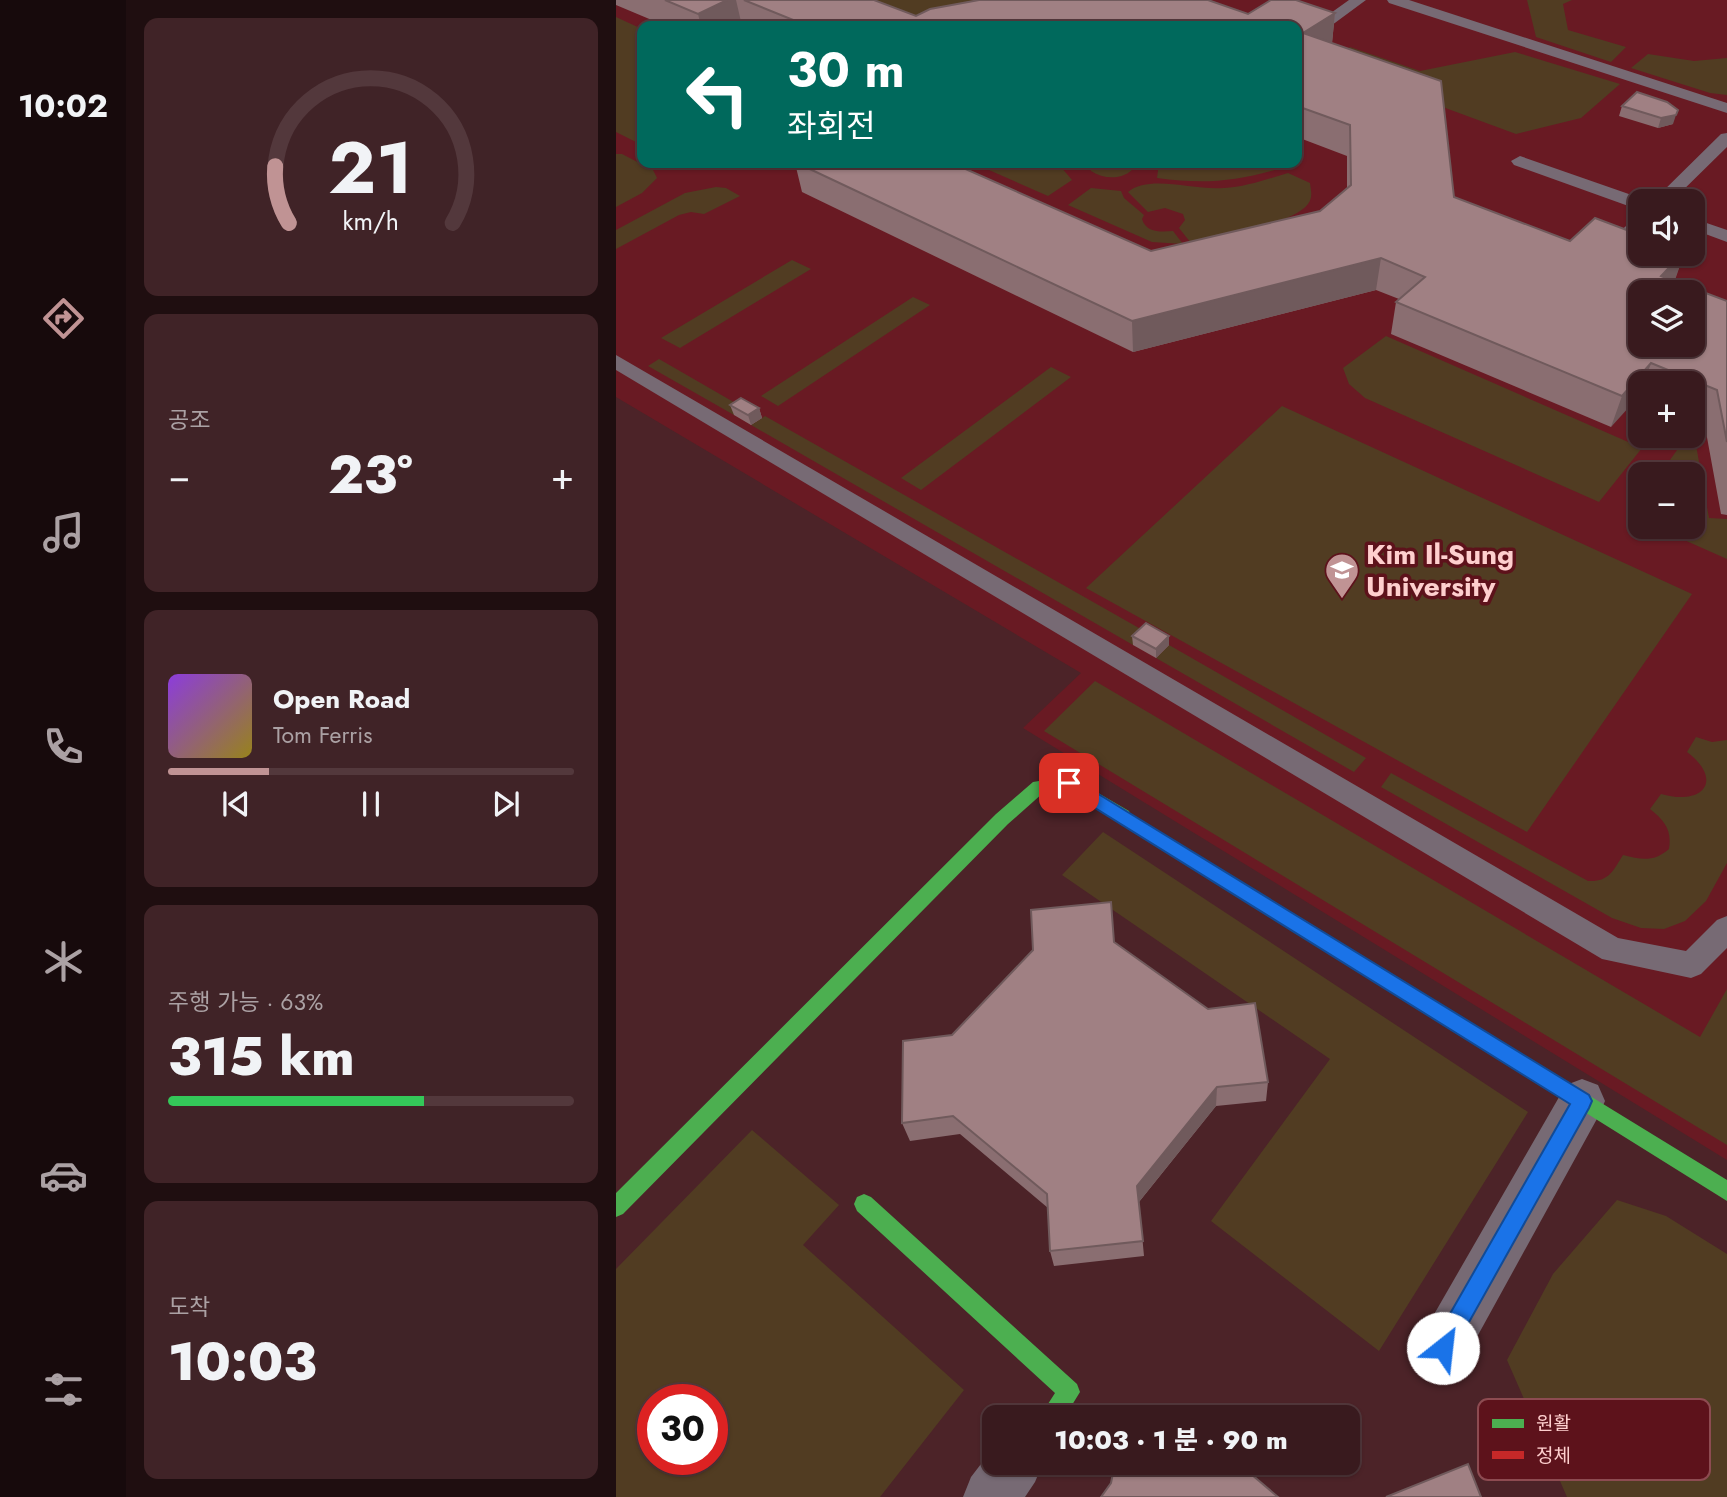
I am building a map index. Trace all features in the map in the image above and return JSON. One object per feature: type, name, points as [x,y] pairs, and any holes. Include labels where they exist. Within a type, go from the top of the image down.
[{"type":"street","points":[[616,1207],[1002,819],[1039,787],[1069,783],[1727,1191]]},
{"type":"street","points":[[1443,1348],[1582,1101]]},
{"type":"street","points":[[864,1204],[1069,1392],[1060,1405]]},
{"type":"street","points":[[991,1497],[1007,1475]]},
{"type":"lane","points":[[1319,27],[1359,0]]},
{"type":"lane","points":[[1394,0],[1727,108]]},
{"type":"lane","points":[[1674,189],[1727,138]]},
{"type":"lane","points":[[1520,161],[1628,200]]},
{"type":"lane","points":[[1705,228],[1727,236]]},
{"type":"lane","points":[[1616,245],[1628,234]]},
{"type":"lane","points":[[616,361],[1612,950],[1691,965],[1727,929]]},
{"type":"shaded area","name":"Kim Il-Sung University","points":[[616,0],[1727,0],[1727,1160],[1023,728],[1081,673],[616,397]]},
{"type":"shaded area","points":[[862,0],[1007,0],[929,21],[901,21]]},
{"type":"shaded area","points":[[1527,0],[1572,0],[1563,4],[1568,30],[1626,47],[1611,62],[1536,37]]},
{"type":"shaded area","points":[[616,17],[637,27],[637,142],[616,132]]},
{"type":"shaded area","points":[[1350,47],[1420,71],[1515,52],[1620,84],[1581,118],[1516,134],[1326,64]]},
{"type":"shaded area","points":[[1648,54],[1694,61],[1727,58],[1727,95],[1710,93],[1631,68]]},
{"type":"shaded area","points":[[616,154],[622,154],[637,162],[637,168],[653,170],[657,178],[642,193],[616,207]]},
{"type":"shaded area","points":[[984,168],[1062,168],[1072,180],[1048,196]]},
{"type":"shaded area","points":[[1090,168],[1134,168],[1114,177],[1091,171]]},
{"type":"shaded area","points":[[1158,168],[1278,169],[1218,181],[1157,178]]},
{"type":"shaded area","points":[[1288,173],[1310,183],[1311,199],[1299,211],[1271,224],[1191,243],[1179,228],[1185,220],[1183,214],[1165,208],[1148,212],[1128,192],[1148,184],[1232,187]]},
{"type":"shaded area","points":[[716,187],[726,188],[740,196],[704,214],[691,212],[679,215],[616,249],[616,230],[685,193]]},
{"type":"shaded area","points":[[1091,188],[1121,191],[1124,198],[1144,215],[1142,219],[1147,227],[1159,231],[1173,231],[1183,244],[1152,242],[1068,205]]},
{"type":"shaded area","points":[[792,260],[811,269],[680,348],[661,338]]},
{"type":"shaded area","points":[[913,297],[930,305],[778,406],[761,396]]},
{"type":"shaded area","points":[[1386,336],[1628,442],[1628,448],[1642,448],[1628,462],[1628,466],[1599,502],[1365,398],[1349,384],[1343,368]]},
{"type":"shaded area","points":[[659,359],[744,408],[734,415],[648,366]]},
{"type":"shaded area","points":[[1051,367],[1071,377],[921,490],[901,478]]},
{"type":"shaded area","points":[[1282,406],[1692,594],[1527,832],[1086,588]]},
{"type":"shaded area","points":[[765,416],[1146,632],[1133,645],[751,425]]},
{"type":"shaded area","points":[[1678,448],[1697,448],[1699,462],[1669,462]]},
{"type":"shaded area","points":[[1705,496],[1709,518],[1727,519],[1727,559],[1682,539],[1705,539]]},
{"type":"shaded area","points":[[1169,645],[1366,758],[1354,772],[1156,658]]},
{"type":"shaded area","points":[[1095,681],[1700,1037],[1727,989],[1727,1145],[1044,731]]},
{"type":"shaded area","points":[[1696,737],[1712,742],[1727,740],[1727,863],[1706,901],[1685,921],[1664,929],[1641,928],[1612,918],[1381,787],[1391,773],[1588,881],[1595,881],[1610,874],[1623,855],[1648,859],[1669,849],[1666,826],[1650,809],[1661,794],[1688,797],[1704,788],[1705,772],[1687,752]]},
{"type":"shaded area","points":[[1103,832],[1528,1112],[1379,1351],[1211,1221],[1330,1059],[1062,875]]},
{"type":"shaded area","points":[[752,1130],[839,1205],[803,1245],[964,1390],[880,1497],[616,1497],[616,1269]]},
{"type":"shaded area","points":[[1617,1200],[1666,1216],[1727,1254],[1727,1497],[1567,1497],[1560,1480],[1710,1480],[1710,1399],[1524,1399],[1507,1360],[1553,1274]]},
{"type":"building","points":[[665,0],[727,0],[698,14]]},
{"type":"building","points":[[744,0],[874,0],[916,16],[930,9],[979,0],[1208,0],[1248,14],[1271,0],[1296,0],[1335,13],[1303,33],[1441,81],[1454,197],[1570,241],[1595,218],[1628,230],[1628,266],[1671,266],[1661,276],[1672,280],[1628,280],[1628,357],[1705,357],[1705,293],[1727,301],[1727,442],[1717,390],[1705,385],[1705,371],[1671,371],[1651,363],[1644,371],[1628,371],[1628,389],[1622,396],[1396,302],[1425,277],[1381,258],[1132,321],[808,168],[963,168],[1151,251],[1320,211],[1351,185],[1350,125],[1302,108],[1302,21],[796,21]]},
{"type":"building","points":[[1637,92],[1667,102],[1678,110],[1676,115],[1661,118],[1622,106]]},
{"type":"building","points":[[741,398],[759,408],[748,415],[730,405]]},
{"type":"building","points":[[1146,623],[1169,636],[1156,649],[1132,636]]},
{"type":"building","points":[[1111,902],[1114,942],[1208,1009],[1255,1003],[1268,1082],[1217,1087],[1137,1186],[1143,1241],[1050,1251],[1047,1194],[953,1116],[902,1123],[903,1041],[952,1035],[1033,950],[1031,910]]},
{"type":"building","points":[[1468,1464],[1481,1497],[1386,1497]]},
{"type":"building","points":[[1113,1475],[1252,1475],[1278,1497],[1101,1497],[1111,1483]]},
{"type":"traffic: fast","points":[[616,1207],[1002,819],[1039,787],[1069,783],[1123,816]]},
{"type":"traffic: fast","points":[[1318,937],[1727,1191]]},
{"type":"traffic: fast","points":[[864,1204],[1069,1392],[1060,1405]]},
{"type":"traffic: jam","points":[[1123,816],[1318,937]]},
{"type":"place","name":"Kim Il-Sung University","points":[[1342,600]]},
{"type":"route","points":[[1069,783],[1582,1101],[1443,1348]]}]
